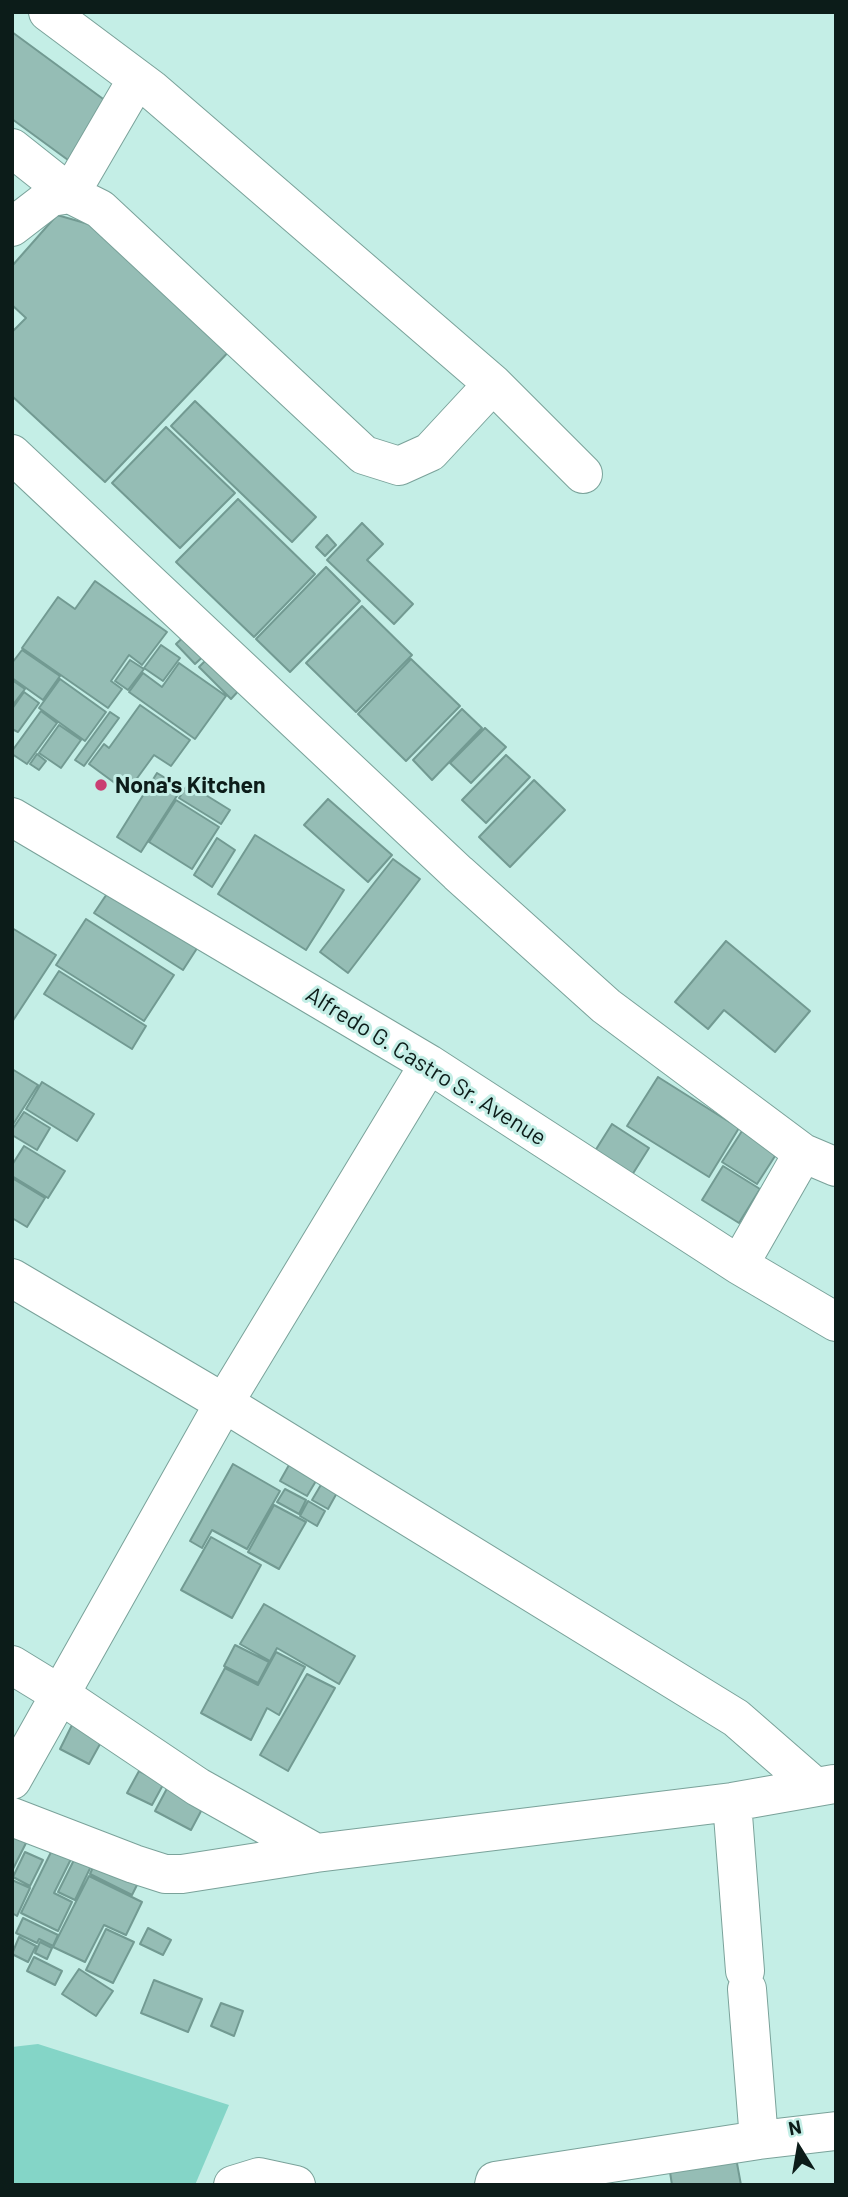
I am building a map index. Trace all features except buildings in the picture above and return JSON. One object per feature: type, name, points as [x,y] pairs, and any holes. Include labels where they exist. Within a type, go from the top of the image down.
[{"type":"street","points":[[48,12],[137,79],[493,384],[583,474]]},
{"type":"street","points":[[12,227],[51,197],[69,194],[137,79]]},
{"type":"street","points":[[12,148],[69,194],[100,209],[364,455],[398,466],[430,452],[493,384]]},
{"type":"street","points":[[12,454],[458,873],[597,997],[820,1160],[739,1265]]},
{"type":"street","name":"Alfredo G. Castro Sr. Avenue","points":[[12,817],[429,1064],[739,1265],[836,1322]]},
{"type":"street","points":[[12,1780],[225,1403],[429,1064]]},
{"type":"street","points":[[12,1278],[225,1403],[736,1718],[825,1785]]},
{"type":"street","points":[[12,1665],[198,1787],[316,1853]]},
{"type":"street","points":[[12,1817],[165,1874],[200,1873],[316,1853],[732,1802],[825,1785]]},
{"type":"street","points":[[732,1802],[758,2140]]},
{"type":"street","points":[[495,2183],[758,2140],[836,2131]]},
{"type":"street","points":[[233,2185],[259,2177],[296,2185]]},
{"type":"green space","points":[[38,2044],[229,2105],[195,2185],[12,2185],[12,2047]]},
{"type":"place","name":"Nona's Kitchen","points":[[101,785]]}]
